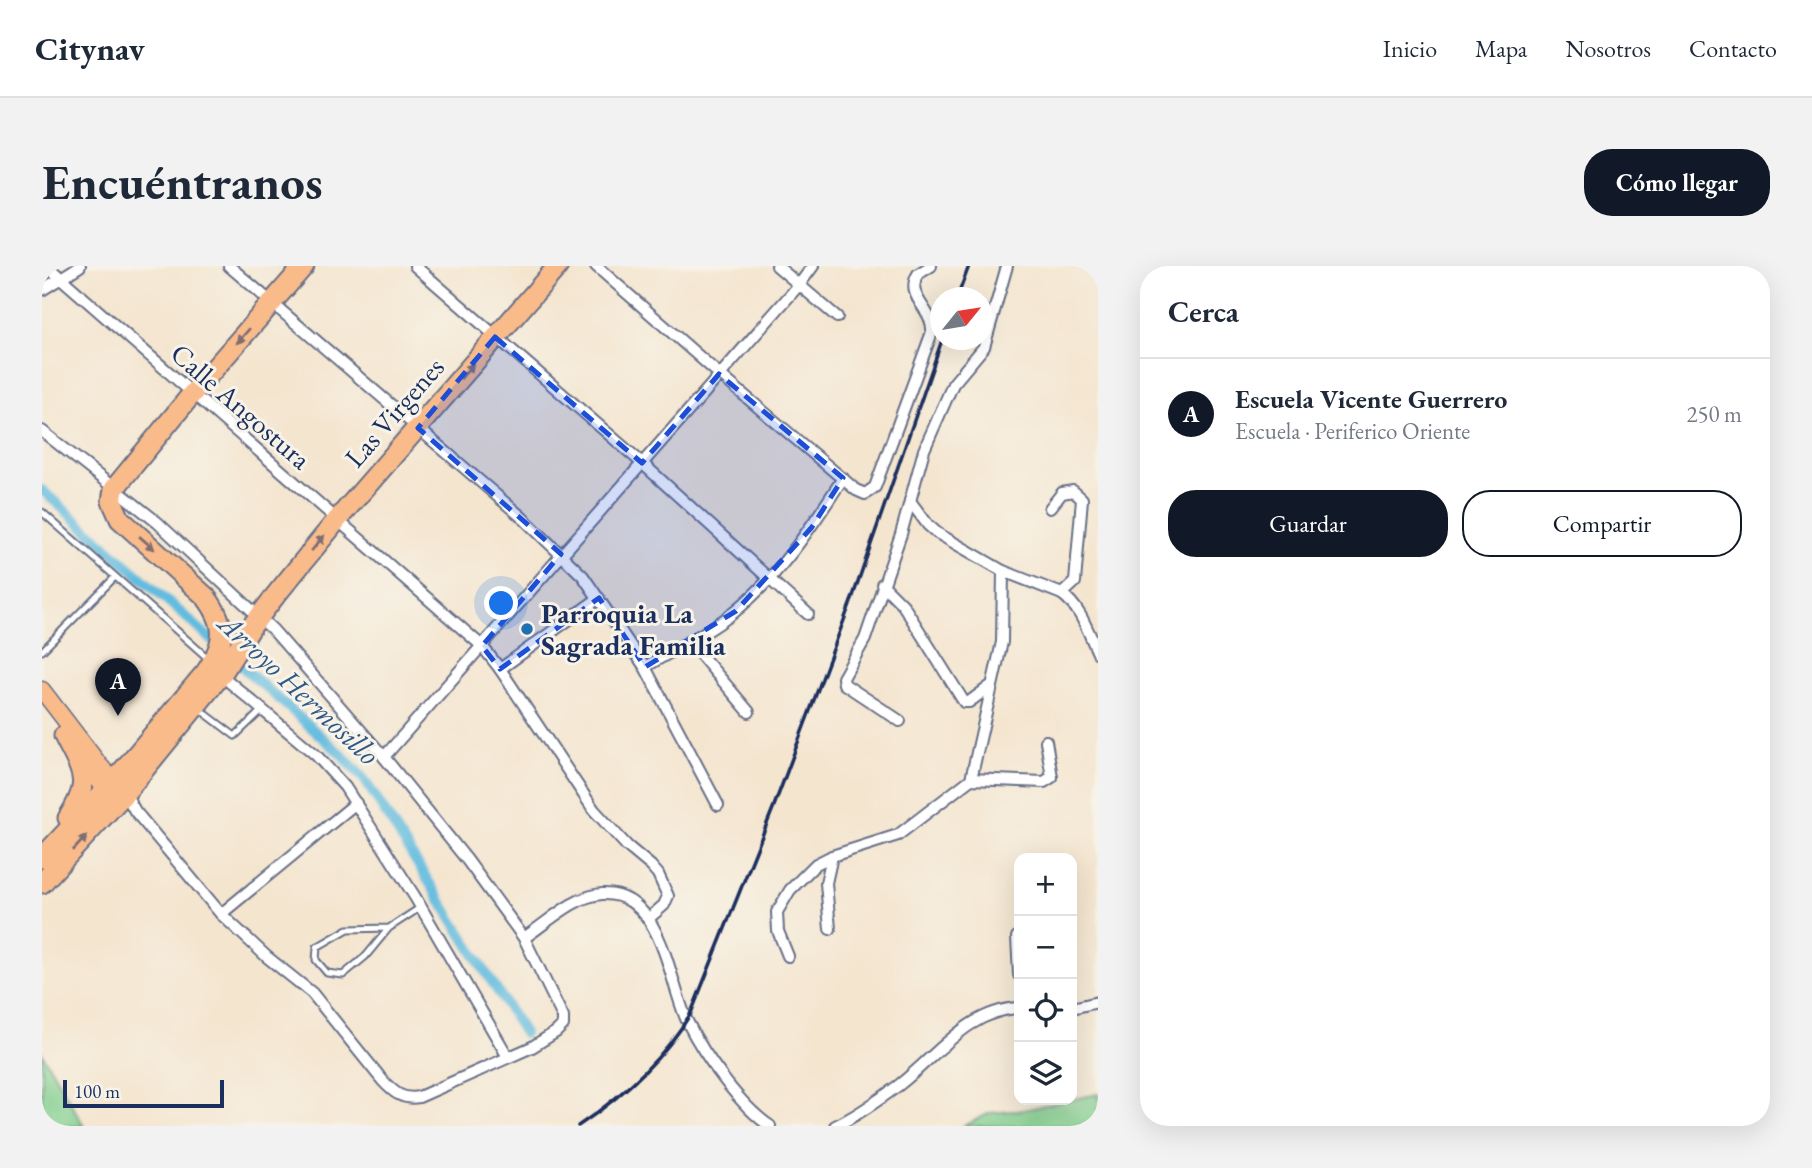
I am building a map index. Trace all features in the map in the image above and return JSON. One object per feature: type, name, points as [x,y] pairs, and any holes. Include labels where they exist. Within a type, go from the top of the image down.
[{"type":"highway","points":[[42,883],[196,706],[224,655],[220,619],[214,607],[120,519],[112,501],[114,489],[192,394],[304,266]]},
{"type":"highway","name":"Las Virgenes","points":[[224,655],[337,520],[558,266]]},
{"type":"highway","points":[[43,858],[119,796],[224,655]]},
{"type":"highway","points":[[43,858],[82,796],[84,784],[64,736]]},
{"type":"main road","points":[[42,690],[119,796]]},
{"type":"main road","points":[[42,708],[119,796]]},
{"type":"street","name":"Calle Angostura","points":[[47,266],[482,646],[594,810],[615,835],[658,874],[668,896],[664,905],[648,919]]},
{"type":"street","points":[[42,290],[80,266]]},
{"type":"street","points":[[229,266],[524,519],[583,576],[645,667],[718,805]]},
{"type":"street","points":[[415,266],[642,463],[808,614]]},
{"type":"street","points":[[596,266],[861,493],[871,492],[874,487],[932,332],[932,322],[915,296],[914,287],[918,274],[931,266]]},
{"type":"street","points":[[777,266],[837,317]]},
{"type":"street","points":[[384,757],[813,266]]},
{"type":"street","points":[[900,721],[844,684],[843,678],[865,639],[901,534],[920,461],[945,400],[959,376],[976,360],[984,347],[1007,266]]},
{"type":"street","points":[[42,432],[157,522],[260,615],[384,757],[467,860],[524,938],[562,1017],[563,1025],[532,1047],[419,1097],[402,1097],[383,1082],[312,993],[267,957],[221,914],[119,796]]},
{"type":"street","points":[[645,667],[736,611],[802,541],[842,478]]},
{"type":"street","points":[[1050,508],[1062,493],[1073,491],[1082,499],[1075,582],[1062,594]]},
{"type":"street","points":[[910,500],[937,533],[1003,571],[1062,594],[1074,605],[1098,653]]},
{"type":"street","points":[[971,779],[1003,628],[1003,571]]},
{"type":"street","points":[[882,584],[903,605],[964,702],[969,702],[992,685]]},
{"type":"street","points":[[499,669],[599,598]]},
{"type":"street","points":[[689,640],[749,712]]},
{"type":"street","points":[[224,655],[262,709],[316,755],[356,803],[421,907],[508,1057]]},
{"type":"street","points":[[788,956],[778,932],[777,912],[790,890],[816,864],[832,856],[898,835],[971,779],[1044,782],[1052,777],[1046,741]]},
{"type":"street","points":[[221,914],[356,803]]},
{"type":"street","points":[[830,929],[826,883],[832,856]]},
{"type":"street","points":[[524,938],[576,903],[603,894],[627,901],[648,919],[664,951],[681,1008],[693,1032],[737,1095],[770,1126]]},
{"type":"street","points":[[1077,1006],[1098,1002]]},
{"type":"street","points":[[835,1126],[899,1085],[944,1045],[984,1015],[995,1010],[1014,1008]]},
{"type":"lane","points":[[42,512],[115,577],[224,655]]},
{"type":"lane","points":[[42,651],[115,577]]},
{"type":"lane","points":[[196,706],[235,736],[262,709]]},
{"type":"lane","points":[[389,928],[348,929],[317,947],[316,960],[327,973],[342,975],[366,956],[389,928],[421,907]]},
{"type":"highlighted area","points":[[495,337],[642,463],[719,374],[843,478],[812,527],[736,611],[645,667],[599,598],[500,669],[482,646],[561,554],[418,428]]},
{"type":"green space","points":[[42,1053],[84,1126],[42,1126]]},
{"type":"green space","points":[[1098,1094],[1098,1126],[963,1126],[990,1113],[1046,1105],[1077,1105],[1077,1098]]},
{"type":"waterway","name":"Arroyo Hermosillo","points":[[42,490],[341,754],[364,779],[524,1033]]},
{"type":"railway","points":[[961,287],[969,266]]},
{"type":"railway","points":[[578,1126],[640,1076],[668,1046],[691,1013],[774,806],[852,599],[939,350]]},
{"type":"place","name":"Parroquia La Sagrada Familia","points":[[527,629]]},
{"type":"place","name":"Escuela Vicente Guerrero","points":[[118,716]]}]
